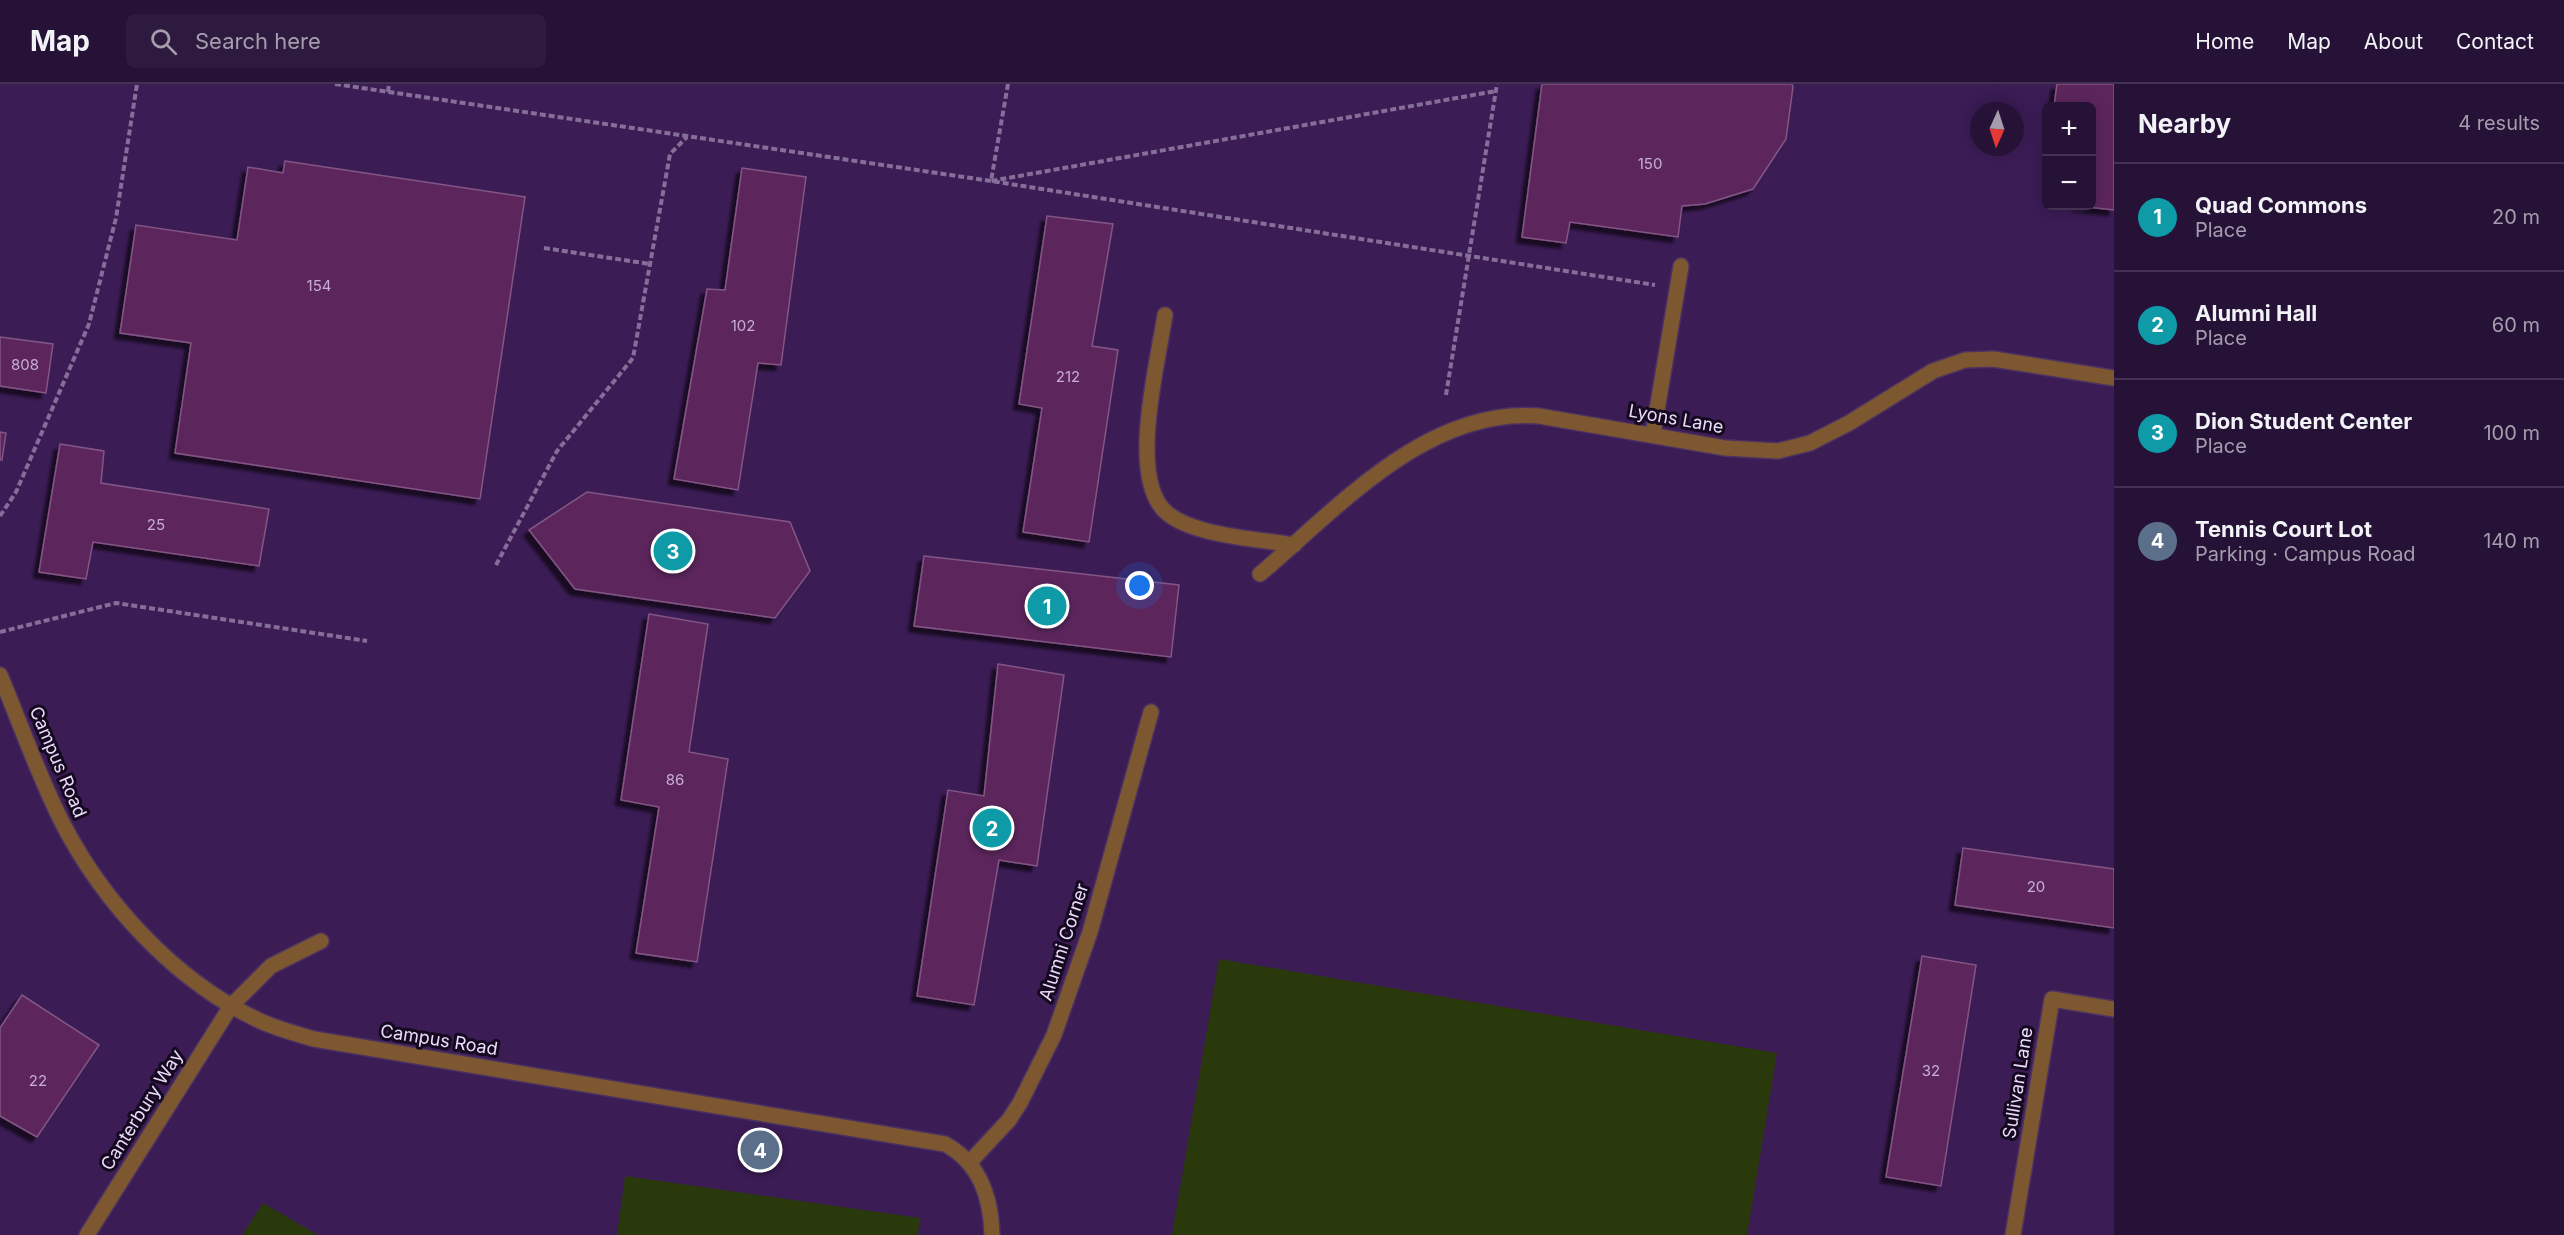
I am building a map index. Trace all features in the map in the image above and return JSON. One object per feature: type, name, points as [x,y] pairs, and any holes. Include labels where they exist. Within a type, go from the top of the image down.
[{"type":"street","points":[[1653,434],[1681,266]]},
{"type":"street","points":[[1165,315],[1148,430],[1146,462],[1149,486],[1166,513],[1196,528],[1294,545]]},
{"type":"street","name":"Lyons Lane","points":[[1260,574],[1357,491],[1407,454],[1434,437],[1461,425],[1490,417],[1516,414],[1653,434],[1725,448],[1778,451],[1810,443],[1933,371],[1965,360],[1993,359],[2114,378]]},
{"type":"street","name":"Campus Road","points":[[0,675],[49,796],[82,858],[127,918],[173,963],[231,1006],[256,1019],[314,1039],[945,1144],[959,1152],[969,1162],[988,1196],[992,1235]]},
{"type":"street","name":"Alumni Corner","points":[[969,1162],[1009,1120],[1054,1035],[1090,932],[1151,712]]},
{"type":"street","name":"Canterbury Way","points":[[87,1235],[231,1006],[271,966],[321,941]]},
{"type":"street","name":"Sullivan Lane","points":[[2013,1235],[2052,999],[2114,1009]]},
{"type":"path","points":[[0,516],[16,492],[89,324],[117,218],[137,84]]},
{"type":"path","points":[[335,84],[991,181],[1677,288]]},
{"type":"path","points":[[388,92],[389,84]]},
{"type":"path","points":[[991,181],[1008,84]]},
{"type":"path","points":[[1446,396],[1497,84]]},
{"type":"path","points":[[991,181],[1496,92]]},
{"type":"path","points":[[496,566],[557,451],[633,358],[670,154],[688,136]]},
{"type":"path","points":[[544,248],[650,264]]},
{"type":"path","points":[[0,632],[116,603],[367,641]]},
{"type":"shaded area","points":[[0,84],[2114,84],[2114,1235],[0,1235]]},
{"type":"green space","points":[[1219,959],[1777,1053],[1747,1235],[1172,1235]]},
{"type":"green space","points":[[625,1176],[920,1218],[918,1235],[617,1235]]},
{"type":"green space","points":[[263,1203],[318,1235],[242,1235]]},
{"type":"building","points":[[1542,84],[1792,84],[1793,87],[1786,139],[1753,189],[1705,204],[1682,206],[1678,237],[1570,222],[1566,243],[1522,237]]},
{"type":"building","points":[[2057,84],[2114,84],[2114,210],[2096,208],[2096,102],[2055,102]]},
{"type":"building","points":[[285,161],[525,197],[480,499],[175,453],[191,343],[120,333],[136,225],[237,240],[248,167],[283,173]]},
{"type":"building","points":[[742,168],[806,177],[781,365],[758,363],[738,490],[674,479],[707,289],[725,290]]},
{"type":"building","points":[[1047,216],[1113,224],[1092,346],[1118,350],[1089,542],[1023,532],[1042,408],[1019,404]]},
{"type":"building","points":[[0,337],[53,344],[46,393],[0,386]]},
{"type":"building","points":[[0,432],[6,433],[2,460],[0,460]]},
{"type":"building","points":[[60,444],[104,451],[101,483],[269,509],[259,566],[93,542],[86,579],[39,572]]},
{"type":"building","points":[[587,492],[790,522],[810,571],[775,618],[575,589],[529,530]]},
{"type":"building","points":[[924,556],[1179,585],[1171,657],[914,626]]},
{"type":"building","points":[[649,614],[708,624],[689,752],[728,759],[697,962],[636,953],[659,807],[621,800]]},
{"type":"building","points":[[998,664],[1064,675],[1037,866],[999,860],[974,1005],[917,996],[948,790],[984,796]]},
{"type":"building","points":[[1963,848],[2114,869],[2114,928],[1955,905]]},
{"type":"building","points":[[1922,956],[1976,965],[1941,1186],[1886,1177]]},
{"type":"building","points":[[22,995],[99,1045],[37,1137],[0,1116],[0,1028]]},
{"type":"place","name":"Dion Student Center","points":[[673,551]]},
{"type":"place","name":"Quad Commons","points":[[1047,606]]},
{"type":"place","name":"Alumni Hall","points":[[992,828]]},
{"type":"place","name":"Tennis Court Lot","points":[[760,1150]]}]
